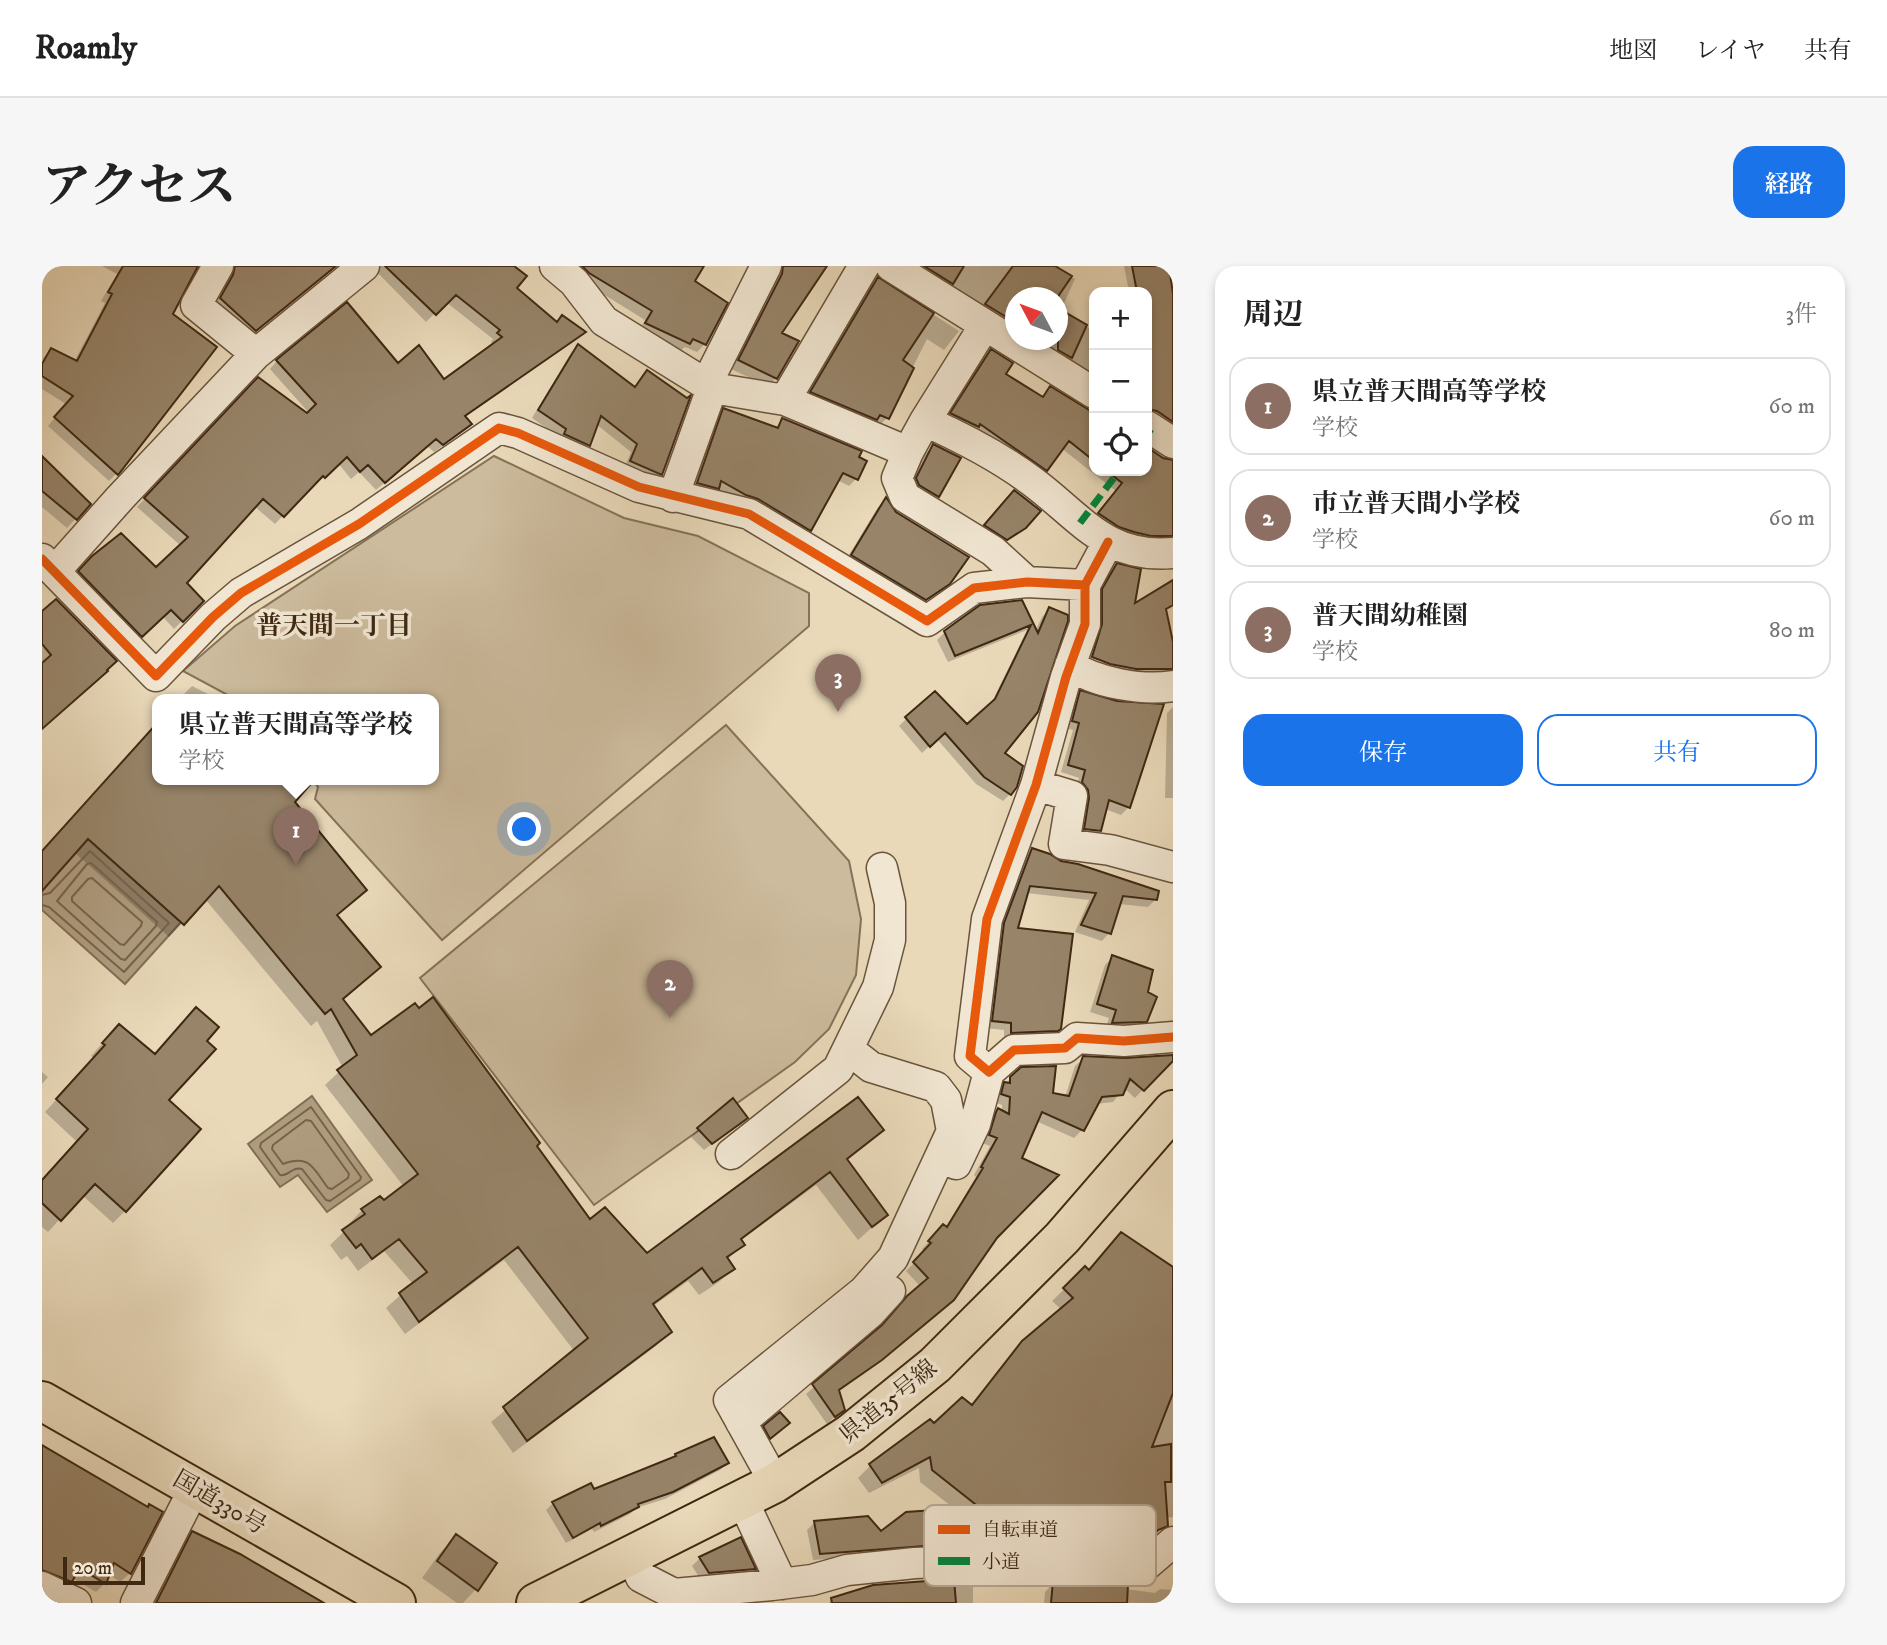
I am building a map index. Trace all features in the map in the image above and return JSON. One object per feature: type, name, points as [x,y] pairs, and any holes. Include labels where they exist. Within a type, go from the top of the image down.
[{"type":"main road","name":"県道35号線","points":[[536,1603],[758,1491],[851,1433],[935,1365],[1062,1238],[1173,1110]]},
{"type":"main road","name":"国道330号","points":[[42,1401],[396,1603]]},
{"type":"street","points":[[218,266],[196,305],[256,354]]},
{"type":"street","points":[[364,266],[256,354],[120,498],[48,565],[156,676],[213,617],[241,593],[359,524],[499,428],[518,433],[639,487],[749,514],[927,621],[974,588],[1027,582],[1085,585]]},
{"type":"street","points":[[555,266],[574,282],[604,321],[712,388],[785,400],[908,452]]},
{"type":"street","points":[[673,497],[712,388],[713,371],[766,266]]},
{"type":"street","points":[[785,400],[864,266]]},
{"type":"street","points":[[891,266],[1089,390]]},
{"type":"street","points":[[985,325],[925,421],[897,478],[905,497],[993,551],[1027,582]]},
{"type":"street","points":[[925,421],[966,439],[1033,482],[1080,523],[1108,542],[1131,551],[1173,553]]},
{"type":"street","points":[[1152,429],[1173,443]]},
{"type":"street","points":[[989,1072],[970,1056],[987,919],[1036,785],[1070,665],[1085,624],[1085,585],[1108,542]]},
{"type":"street","points":[[1070,665],[1093,679],[1112,683],[1173,686]]},
{"type":"street","points":[[1036,785],[1072,796],[1064,844],[1110,850],[1173,867]]},
{"type":"street","points":[[732,1154],[838,1069],[878,987],[890,940],[890,903],[883,868]]},
{"type":"street","points":[[741,1422],[871,1312],[903,1277],[975,1124],[989,1072],[1014,1049],[1065,1048],[1077,1038],[1124,1041],[1173,1037]]},
{"type":"street","points":[[782,1584],[741,1422],[729,1400],[864,1292],[893,1258],[952,1131],[946,1100],[936,1087],[871,1067],[848,1049]]},
{"type":"street","points":[[136,1603],[195,1487]]},
{"type":"street","points":[[1156,1557],[1173,1542]]},
{"type":"street","points":[[631,1554],[641,1577],[674,1594],[782,1584],[815,1591],[860,1569],[924,1563]]},
{"type":"street","points":[[42,1587],[76,1603]]},
{"type":"shaded area","points":[[494,456],[624,518],[698,536],[809,593],[809,626],[442,940],[315,799],[316,785],[439,785],[439,694],[226,694],[183,671],[235,626]]},
{"type":"shaded area","points":[[726,725],[849,861],[861,919],[856,975],[829,1029],[795,1062],[594,1205],[420,978]]},
{"type":"water","points":[[88,839],[181,922],[125,984],[42,910],[42,891]]},
{"type":"water","points":[[312,1096],[372,1180],[327,1212],[298,1175],[280,1187],[248,1144]]},
{"type":"building","points":[[123,266],[198,266],[173,314],[217,347],[118,475],[54,417],[73,396],[42,376],[42,364],[51,348],[77,361],[112,294],[108,292]]},
{"type":"building","points":[[235,266],[336,266],[256,331],[220,298]]},
{"type":"building","points":[[385,266],[514,266],[527,276],[517,288],[557,322],[562,315],[586,332],[465,416],[472,424],[443,445],[436,439],[385,483],[368,465],[360,472],[347,457],[325,478],[323,476],[284,517],[263,499],[187,583],[204,601],[183,622],[171,610],[142,637],[78,571],[121,533],[156,567],[188,537],[144,498],[258,377],[307,413],[316,404],[276,360],[347,302],[398,363],[419,345],[444,379],[502,337],[497,333],[500,330],[456,295],[436,315]]},
{"type":"building","points":[[582,266],[704,266],[695,281],[728,303],[706,345],[693,339],[690,344],[645,323],[652,311],[589,273]]},
{"type":"building","points":[[783,266],[827,266],[782,333],[799,341],[777,379],[738,360],[782,274]]},
{"type":"building","points":[[924,266],[964,266],[953,284]]},
{"type":"building","points":[[1013,266],[1055,266],[1072,276],[1064,287],[1005,287],[1005,316],[985,304]]},
{"type":"building","points":[[1132,266],[1169,266],[1173,294],[1173,422],[1152,410],[1152,287],[1136,287]]},
{"type":"building","points":[[878,277],[934,313],[903,360],[914,368],[889,419],[880,415],[877,420],[810,392]]},
{"type":"building","points":[[1068,314],[1087,325],[1072,358],[1058,350],[1068,350]]},
{"type":"building","points":[[578,344],[635,387],[647,370],[687,398],[691,395],[662,475],[630,461],[637,444],[601,416],[590,446],[564,434],[566,429],[538,410]]},
{"type":"building","points":[[991,349],[1013,363],[1006,374],[1043,397],[1050,386],[1089,410],[1089,457],[1069,441],[1047,471],[980,424],[979,427],[950,413]]},
{"type":"building","points":[[723,408],[778,428],[782,418],[862,451],[859,457],[867,461],[858,480],[843,473],[811,531],[758,499],[721,481],[719,489],[697,483]]},
{"type":"building","points":[[933,444],[961,458],[939,497],[919,485],[916,478]]},
{"type":"building","points":[[1152,450],[1163,458],[1173,460],[1173,536],[1151,536],[1134,532],[1119,527],[1098,513],[1122,483],[1113,476],[1152,476]]},
{"type":"building","points":[[42,456],[91,504],[77,520],[42,491]]},
{"type":"building","points":[[1014,490],[1041,511],[1026,528],[1007,540],[984,525]]},
{"type":"building","points":[[886,497],[896,512],[969,557],[950,584],[926,600],[851,555]]},
{"type":"building","points":[[1117,563],[1141,569],[1135,603],[1173,580],[1173,605],[1166,609],[1173,642],[1173,669],[1136,669],[1092,657],[1102,624],[1102,589]]},
{"type":"building","points":[[56,599],[117,661],[42,729],[42,663],[51,655],[42,644],[42,611]]},
{"type":"building","points":[[1022,600],[1038,633],[1049,607],[1068,615],[1068,621],[1038,712],[1005,753],[1023,766],[1017,787],[1011,795],[984,777],[945,733],[930,747],[905,717],[935,691],[967,724],[995,699],[1031,625],[955,656],[944,631],[980,605]]},
{"type":"building","points":[[1080,690],[1117,701],[1164,704],[1130,808],[1109,800],[1101,831],[1084,829],[1089,798],[1088,790],[1082,782],[1085,770],[1068,765],[1079,723],[1072,721]]},
{"type":"building","points":[[152,729],[152,785],[310,785],[295,802],[367,890],[337,915],[381,967],[343,999],[371,1035],[415,1003],[419,1008],[433,997],[540,1143],[537,1146],[590,1219],[605,1207],[647,1253],[858,1097],[884,1130],[847,1159],[888,1215],[872,1227],[830,1172],[741,1239],[745,1245],[727,1257],[735,1269],[713,1283],[702,1268],[653,1304],[672,1332],[527,1441],[503,1407],[588,1338],[518,1247],[419,1322],[399,1293],[427,1272],[399,1239],[372,1259],[361,1244],[356,1248],[342,1230],[365,1214],[361,1209],[380,1196],[384,1200],[418,1174],[337,1070],[357,1055],[331,1009],[325,1014],[219,886],[184,925],[88,839],[42,891],[42,851]]},
{"type":"building","points":[[1032,848],[1061,861],[1078,864],[1159,891],[1157,900],[1123,896],[1111,934],[1081,925],[1096,893],[1030,886],[1018,928],[1073,934],[1061,1029],[1011,1033],[1011,1023],[992,1021],[1004,923]]},
{"type":"building","points":[[1112,955],[1153,970],[1148,992],[1157,997],[1147,1022],[1112,1023],[1116,1010],[1097,1004]]},
{"type":"building","points":[[196,1007],[219,1027],[207,1041],[216,1049],[169,1100],[201,1129],[126,1212],[95,1184],[61,1221],[42,1203],[42,1180],[88,1129],[56,1099],[105,1045],[102,1043],[119,1024],[155,1054]]},
{"type":"building","points":[[1173,1055],[1173,1061],[1144,1091],[1130,1079],[1123,1095],[1102,1097],[1084,1131],[1042,1112],[1022,1158],[1059,1175],[997,1238],[954,1300],[882,1360],[839,1390],[845,1410],[835,1417],[812,1384],[882,1325],[907,1296],[928,1278],[913,1262],[931,1243],[928,1241],[943,1224],[947,1227],[983,1168],[981,1167],[997,1138],[989,1135],[996,1112],[998,1108],[1009,1114],[1010,1097],[1001,1094],[1004,1082],[1010,1083],[1010,1077],[1021,1067],[1056,1066],[1053,1093],[1069,1096],[1083,1056],[1125,1058]]},
{"type":"building","points":[[733,1098],[748,1118],[712,1144],[697,1128]]},
{"type":"building","points":[[1121,1232],[1173,1267],[1173,1393],[1152,1447],[1171,1444],[1171,1482],[1165,1482],[1168,1526],[1156,1532],[1156,1505],[976,1505],[932,1470],[930,1457],[882,1483],[869,1464],[930,1419],[934,1423],[962,1397],[972,1405],[1022,1341],[1073,1298],[1063,1288],[1085,1266],[1089,1270]]},
{"type":"building","points":[[780,1412],[790,1423],[770,1439],[763,1426]]},
{"type":"building","points":[[714,1437],[729,1463],[673,1492],[638,1504],[639,1507],[573,1538],[552,1502],[591,1483],[594,1489],[676,1456],[675,1454]]},
{"type":"building","points":[[42,1445],[148,1507],[149,1504],[163,1512],[131,1574],[114,1563],[106,1584],[79,1568],[72,1582],[42,1570]]},
{"type":"building","points":[[924,1511],[924,1546],[820,1554],[814,1521],[868,1516],[881,1531],[906,1512]]},
{"type":"building","points":[[192,1531],[240,1554],[324,1603],[156,1603]]},
{"type":"building","points":[[456,1534],[497,1563],[478,1591],[437,1561]]},
{"type":"building","points":[[741,1537],[756,1569],[709,1573],[699,1557]]},
{"type":"building","points":[[924,1581],[924,1586],[955,1586],[956,1603],[832,1603],[831,1598],[873,1585]]},
{"type":"building","points":[[1053,1586],[1128,1586],[1127,1603],[1051,1603]]},
{"type":"marked path","points":[[1080,523],[1115,476]]},
{"type":"cycle path","points":[[42,559],[156,676],[213,617],[241,593],[359,524],[499,428],[518,433],[639,487],[749,514],[927,621],[974,588],[1027,582],[1085,585]]},
{"type":"cycle path","points":[[1108,542],[1085,585],[1085,624],[1066,677],[1036,785],[987,919],[970,1056],[989,1072],[1014,1050],[1065,1048],[1077,1038],[1124,1041],[1173,1037]]},
{"type":"place","name":"普天間幼稚園","points":[[838,712]]},
{"type":"place","name":"県立普天間高等学校","points":[[296,865]]},
{"type":"place","name":"市立普天間小学校","points":[[670,1018]]},
{"type":"district","name":"普天間一丁目","points":[[334,625]]}]
